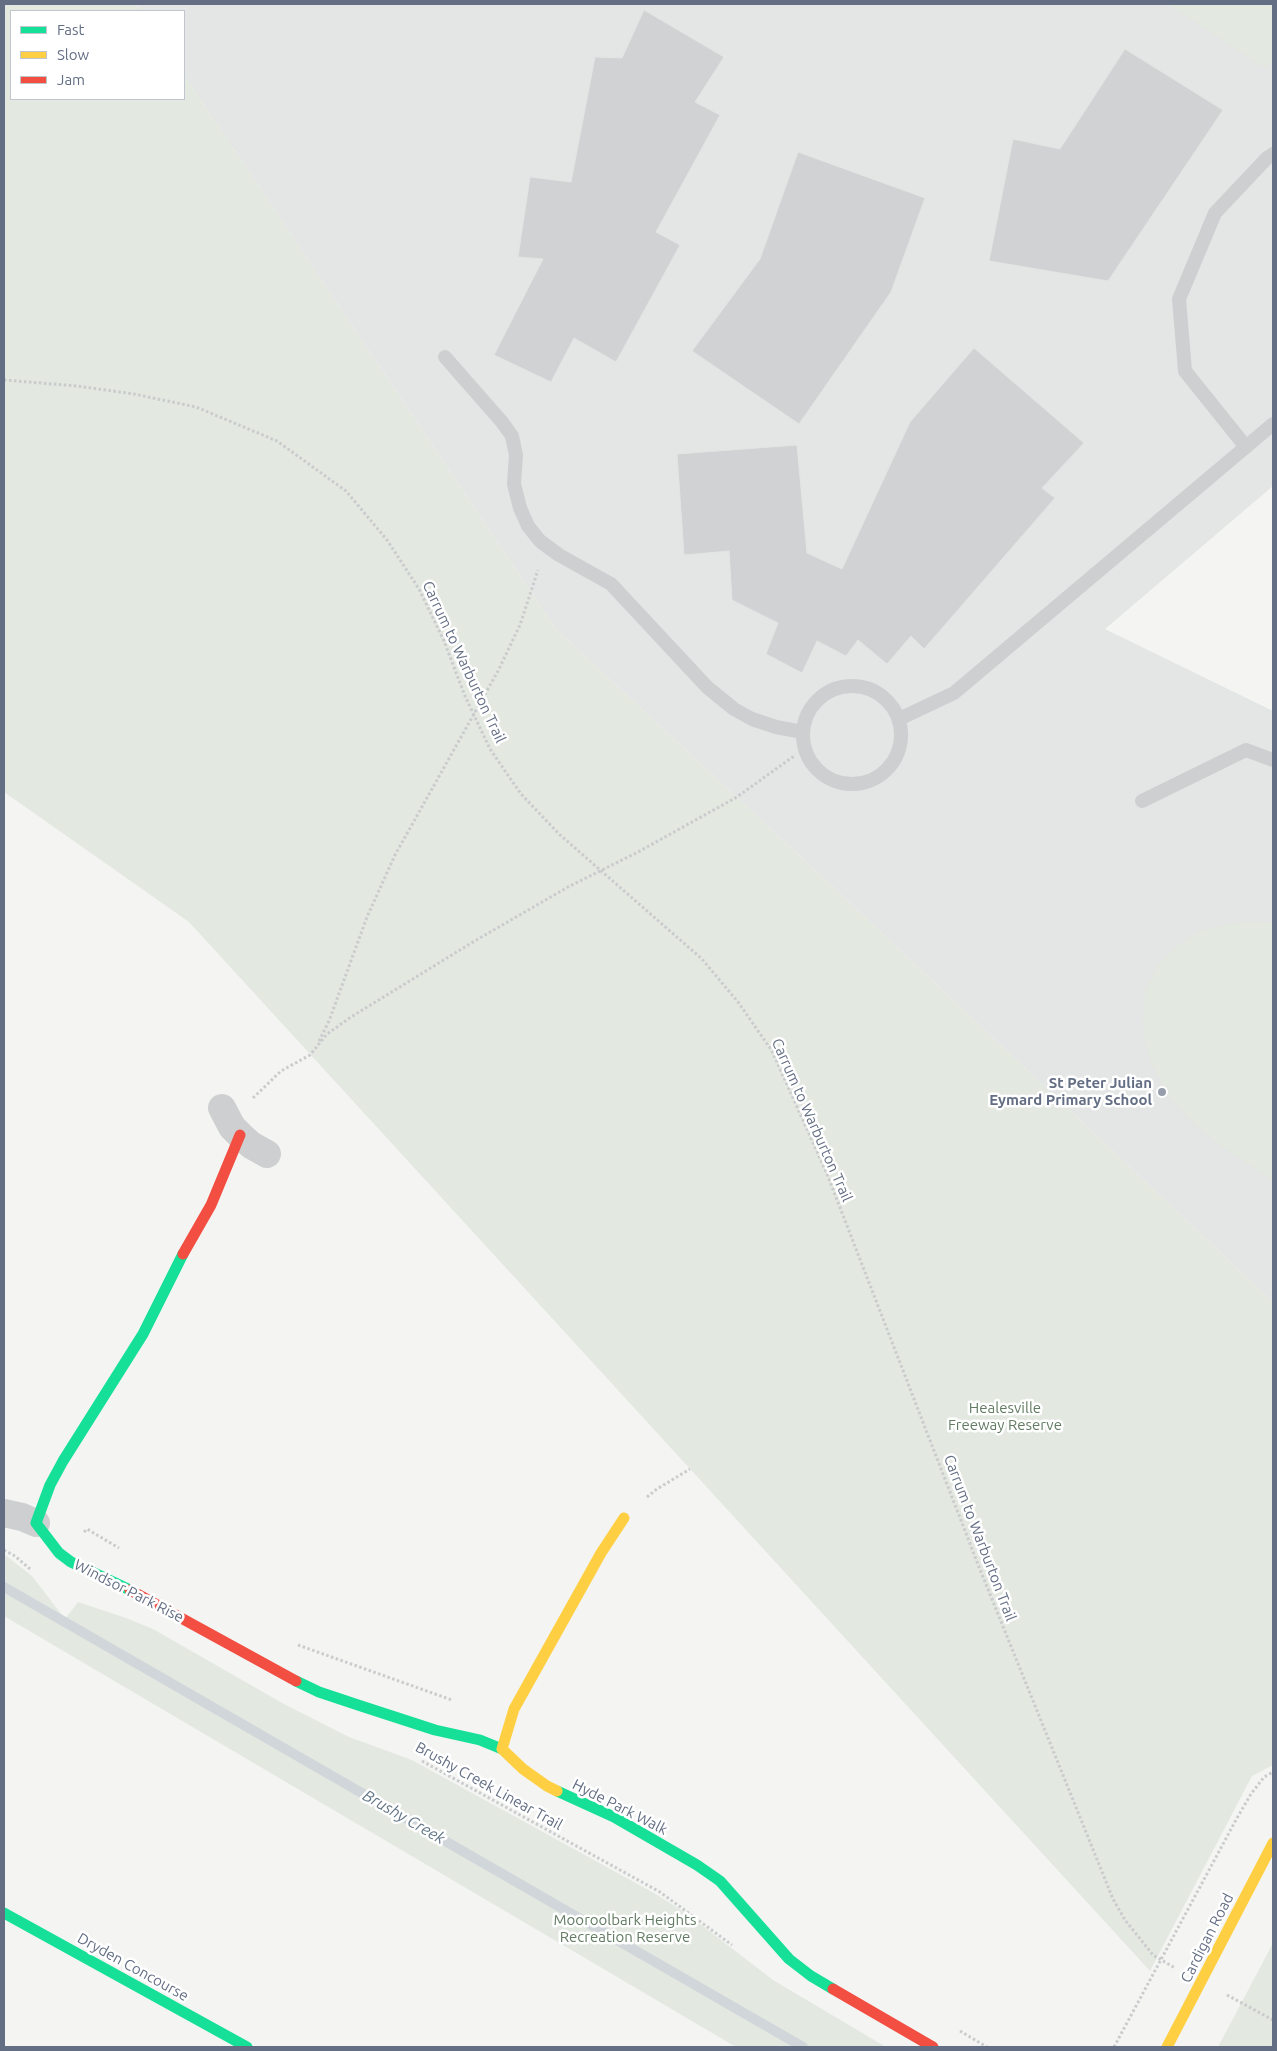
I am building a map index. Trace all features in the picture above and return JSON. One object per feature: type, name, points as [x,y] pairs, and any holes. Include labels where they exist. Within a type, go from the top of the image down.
[{"type":"street","points":[[230,1122],[251,1144],[267,1154]]},
{"type":"street","points":[[4,1513],[22,1517],[36,1524],[50,1485],[63,1461],[143,1334],[176,1268],[211,1205],[230,1122]]},
{"type":"street","points":[[502,1749],[514,1710],[601,1553],[624,1518]]},
{"type":"street","name":"Windsor Park Rise","points":[[36,1524],[60,1553],[71,1562],[138,1594],[286,1676],[319,1692],[435,1730],[480,1740],[502,1749]]},
{"type":"street","name":"Hyde Park Walk","points":[[502,1749],[528,1773],[547,1786],[614,1818],[697,1865],[720,1882],[789,1959],[811,1976],[933,2047]]},
{"type":"street","name":"Cardigan Road","points":[[1167,2047],[1273,1843]]},
{"type":"street","name":"Dryden Concourse","points":[[4,1913],[247,2047]]},
{"type":"lane","points":[[1246,447],[1185,371],[1179,299],[1215,214],[1267,158],[1273,154]]},
{"type":"lane","points":[[444,357],[502,422],[512,436],[516,455],[514,484],[520,508],[528,526],[546,545],[558,554],[612,584],[707,687],[734,710],[776,728],[803,732]]},
{"type":"lane","points":[[899,719],[954,693],[1273,424]]},
{"type":"lane","points":[[853,685],[868,688],[881,694],[892,705],[899,719],[902,734],[900,750],[892,764],[881,775],[866,782],[851,784],[835,782],[822,774],[811,762],[804,748],[803,732],[806,716],[814,703],[838,687],[853,685]]},
{"type":"lane","points":[[1142,801],[1246,750],[1273,760]]},
{"type":"path","name":"Carrum to Warburton Trail","points":[[4,380],[77,386],[134,394],[196,407],[277,441],[346,491],[387,540],[419,589],[444,641],[474,716],[490,749],[521,794],[559,834],[702,958],[738,1002],[772,1052],[827,1174],[979,1567],[1110,1891],[1125,1920],[1142,1943],[1161,1961],[1273,2020]]},
{"type":"path","points":[[230,1122],[281,1071],[310,1055],[316,1046],[329,1020],[367,917],[395,855],[436,779],[474,716],[520,624],[546,545]]},
{"type":"path","points":[[316,1046],[327,1034],[351,1017],[482,937],[601,869],[638,852],[736,797],[804,748]]},
{"type":"path","points":[[624,1518],[657,1489],[690,1469]]},
{"type":"path","points":[[4,1550],[15,1556],[33,1572]]},
{"type":"path","name":"Brushy Creek Linear Trail","points":[[416,1758],[660,1892],[734,1946]]},
{"type":"path","points":[[1114,2047],[1251,1794],[1264,1777],[1273,1772]]},
{"type":"shaded area","points":[[136,4],[1273,4],[1273,486],[1105,629],[1273,711],[1273,1302],[828,882],[556,629],[185,76],[185,10],[140,10]]},
{"type":"green space","name":"Healesville Freeway Reserve","points":[[4,4],[136,4],[140,10],[10,10],[10,100],[185,100],[185,76],[556,629],[828,882],[1273,1302],[1273,1765],[1252,1776],[1150,1971],[189,922],[4,792]]},
{"type":"green space","points":[[1167,4],[1273,4],[1273,59],[1267,69]]},
{"type":"green space","points":[[1244,921],[1273,923],[1273,1180],[1220,1146],[1192,1122],[1169,1096],[1152,1066],[1144,1040],[1145,992],[1157,965],[1177,946],[1199,931]]},
{"type":"green space","name":"Mooroolbark Heights Recreation Reserve","points":[[4,1554],[32,1576],[65,1619],[78,1602],[126,1618],[153,1629],[284,1704],[349,1737],[412,1760],[654,1893],[686,1913],[773,1980],[886,2047],[736,2047],[4,1616]]},
{"type":"green space","points":[[1273,1943],[1273,2047],[1218,2047]]},
{"type":"building","points":[[644,10],[724,57],[695,102],[720,115],[656,232],[680,245],[616,362],[574,338],[551,382],[494,355],[543,259],[518,257],[530,177],[571,182],[595,57],[622,58]]},
{"type":"building","points":[[1125,49],[1223,110],[1108,281],[989,261],[1013,139],[1060,149]]},
{"type":"building","points":[[798,152],[925,198],[891,292],[799,424],[692,351],[760,259]]},
{"type":"building","points":[[974,348],[1084,443],[1042,488],[1055,498],[924,649],[911,636],[887,664],[858,640],[846,656],[817,641],[802,673],[766,654],[778,623],[732,600],[729,551],[684,555],[677,454],[797,445],[807,553],[842,569],[910,422]]},
{"type":"waterway","name":"Brushy Creek","points":[[4,1587],[803,2047]]},
{"type":"traffic: fast","points":[[130,1590],[71,1562],[59,1553],[36,1523],[50,1485],[63,1461],[143,1334],[183,1254]]},
{"type":"traffic: fast","points":[[296,1681],[319,1692],[358,1705],[435,1730],[480,1740],[502,1749]]},
{"type":"traffic: fast","points":[[557,1791],[614,1817],[697,1865],[720,1881],[789,1959],[811,1976],[833,1989]]},
{"type":"traffic: fast","points":[[4,1913],[247,2047]]},
{"type":"traffic: slow","points":[[557,1791],[523,1769],[502,1749],[514,1709],[601,1553],[624,1518]]},
{"type":"traffic: slow","points":[[1167,2047],[1273,1843]]},
{"type":"traffic: jam","points":[[183,1254],[211,1205],[240,1135]]},
{"type":"traffic: jam","points":[[130,1590],[296,1681]]},
{"type":"traffic: jam","points":[[833,1989],[933,2047]]},
{"type":"place","name":"St Peter Julian Eymard Primary School","points":[[1162,1092]]}]
